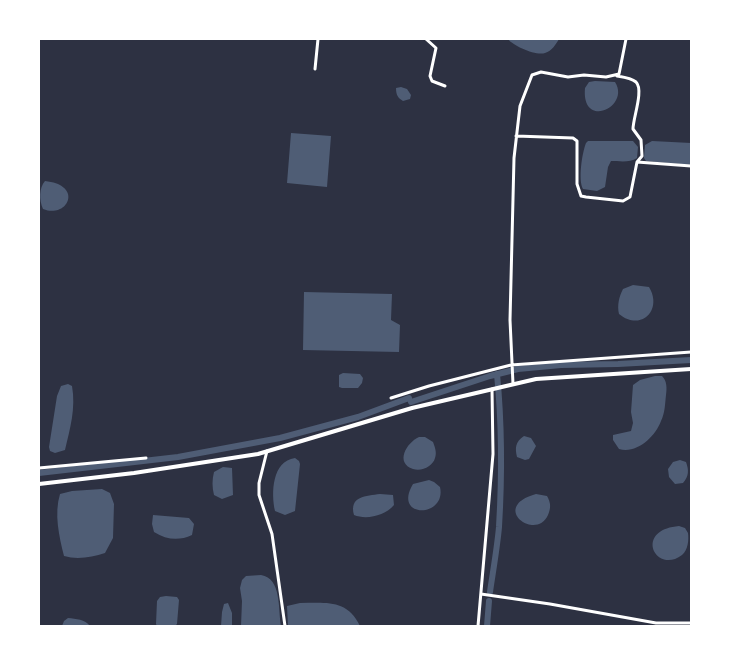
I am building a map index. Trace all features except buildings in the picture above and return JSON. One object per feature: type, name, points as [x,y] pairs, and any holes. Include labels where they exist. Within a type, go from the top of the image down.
[{"type":"street","points":[[315,69],[318,39]]},
{"type":"street","points":[[426,39],[436,48],[430,76],[432,81],[445,86]]},
{"type":"street","points":[[616,76],[622,67],[626,39]]},
{"type":"street","points":[[513,384],[511,365],[510,246],[516,136],[520,106],[532,76],[541,72],[568,77],[584,75],[616,76],[629,78],[638,85],[639,93],[633,129],[641,140],[642,156],[637,162],[630,198],[622,202],[581,196],[577,184],[577,142],[573,138],[516,136]]},
{"type":"street","points":[[637,162],[691,166]]},
{"type":"street","points":[[391,398],[511,365],[691,352]]},
{"type":"street","points":[[39,484],[143,472],[267,451],[412,408],[536,379],[691,369]]},
{"type":"street","points":[[478,626],[493,454],[492,389]]},
{"type":"street","points":[[267,451],[259,483],[259,495],[272,534],[285,626]]},
{"type":"street","points":[[39,468],[146,458]]},
{"type":"street","points":[[481,594],[656,623],[691,623]]},
{"type":"water","points":[[508,39],[559,39],[550,51],[541,54],[525,50]]},
{"type":"water","points":[[589,82],[615,82],[618,91],[616,99],[611,106],[604,110],[597,111],[590,108],[586,101],[585,88]]},
{"type":"water","points":[[396,88],[407,89],[411,95],[410,99],[403,101],[396,93]]},
{"type":"water","points":[[291,133],[331,136],[327,187],[287,183]]},
{"type":"water","points":[[588,141],[633,141],[638,147],[637,158],[628,161],[611,161],[608,167],[605,187],[597,191],[583,189],[581,166]]},
{"type":"water","points":[[652,141],[691,143],[691,165],[646,161],[644,158],[645,145]]},
{"type":"water","points":[[45,181],[65,188],[68,200],[65,206],[52,211],[43,209],[40,194]]},
{"type":"water","points":[[633,285],[649,287],[653,296],[651,310],[647,316],[635,321],[619,314],[618,307],[623,289]]},
{"type":"water","points":[[304,292],[392,294],[391,320],[400,325],[399,352],[303,350]]},
{"type":"water","points":[[343,373],[360,374],[363,378],[362,383],[358,388],[339,387],[339,375]]},
{"type":"water","points":[[662,376],[666,387],[664,412],[658,427],[650,438],[639,447],[626,450],[619,449],[613,440],[613,435],[631,431],[633,423],[631,412],[633,385],[640,380]]},
{"type":"water","points":[[68,384],[72,386],[73,394],[70,426],[65,450],[55,453],[50,451],[49,447],[57,396],[61,386]]},
{"type":"water","points":[[524,436],[531,438],[536,446],[529,459],[525,460],[517,457],[516,451],[517,443]]},
{"type":"water","points":[[419,437],[425,437],[433,442],[436,454],[430,466],[416,470],[405,462],[404,453],[410,444]]},
{"type":"water","points":[[295,458],[300,464],[295,511],[285,515],[275,511],[273,496],[275,479],[282,465],[287,460]]},
{"type":"water","points":[[680,460],[686,462],[687,475],[683,483],[675,484],[669,477],[668,469],[673,462]]},
{"type":"water","points":[[223,467],[232,468],[233,495],[222,499],[214,495],[212,484],[214,472]]},
{"type":"water","points":[[429,480],[440,487],[440,497],[436,505],[429,509],[414,509],[409,504],[408,495],[413,484]]},
{"type":"water","points":[[102,489],[110,493],[114,504],[113,538],[105,553],[85,558],[64,556],[57,517],[60,494],[72,491]]},
{"type":"water","points":[[380,494],[393,495],[394,505],[390,509],[370,517],[354,515],[353,509],[356,501],[360,498]]},
{"type":"water","points":[[536,494],[547,496],[550,503],[549,512],[542,522],[534,525],[527,524],[520,520],[516,513],[516,507],[523,500]]},
{"type":"water","points":[[153,515],[189,518],[194,524],[192,535],[178,539],[159,535],[154,532],[152,524]]},
{"type":"water","points":[[679,526],[685,528],[688,533],[688,545],[684,553],[673,560],[657,556],[653,542],[656,535],[665,529]]},
{"type":"water","points":[[261,575],[268,577],[276,588],[281,626],[241,626],[242,601],[240,588],[242,580],[246,576]]},
{"type":"water","points":[[160,597],[177,597],[179,600],[177,624],[175,626],[157,626],[157,601]]},
{"type":"water","points":[[228,603],[232,613],[232,626],[221,626],[224,604]]},
{"type":"water","points":[[300,603],[335,604],[349,611],[360,626],[288,626],[287,606]]},
{"type":"water","points":[[68,618],[83,621],[90,626],[62,626]]},
{"type":"waterway","points":[[411,402],[490,376],[518,369],[561,365],[691,360]]},
{"type":"waterway","points":[[490,592],[499,527],[501,489],[501,432],[497,374]]},
{"type":"waterway","points":[[39,473],[178,457],[280,438],[358,417],[409,398]]},
{"type":"waterway","points":[[487,626],[489,601]]}]
